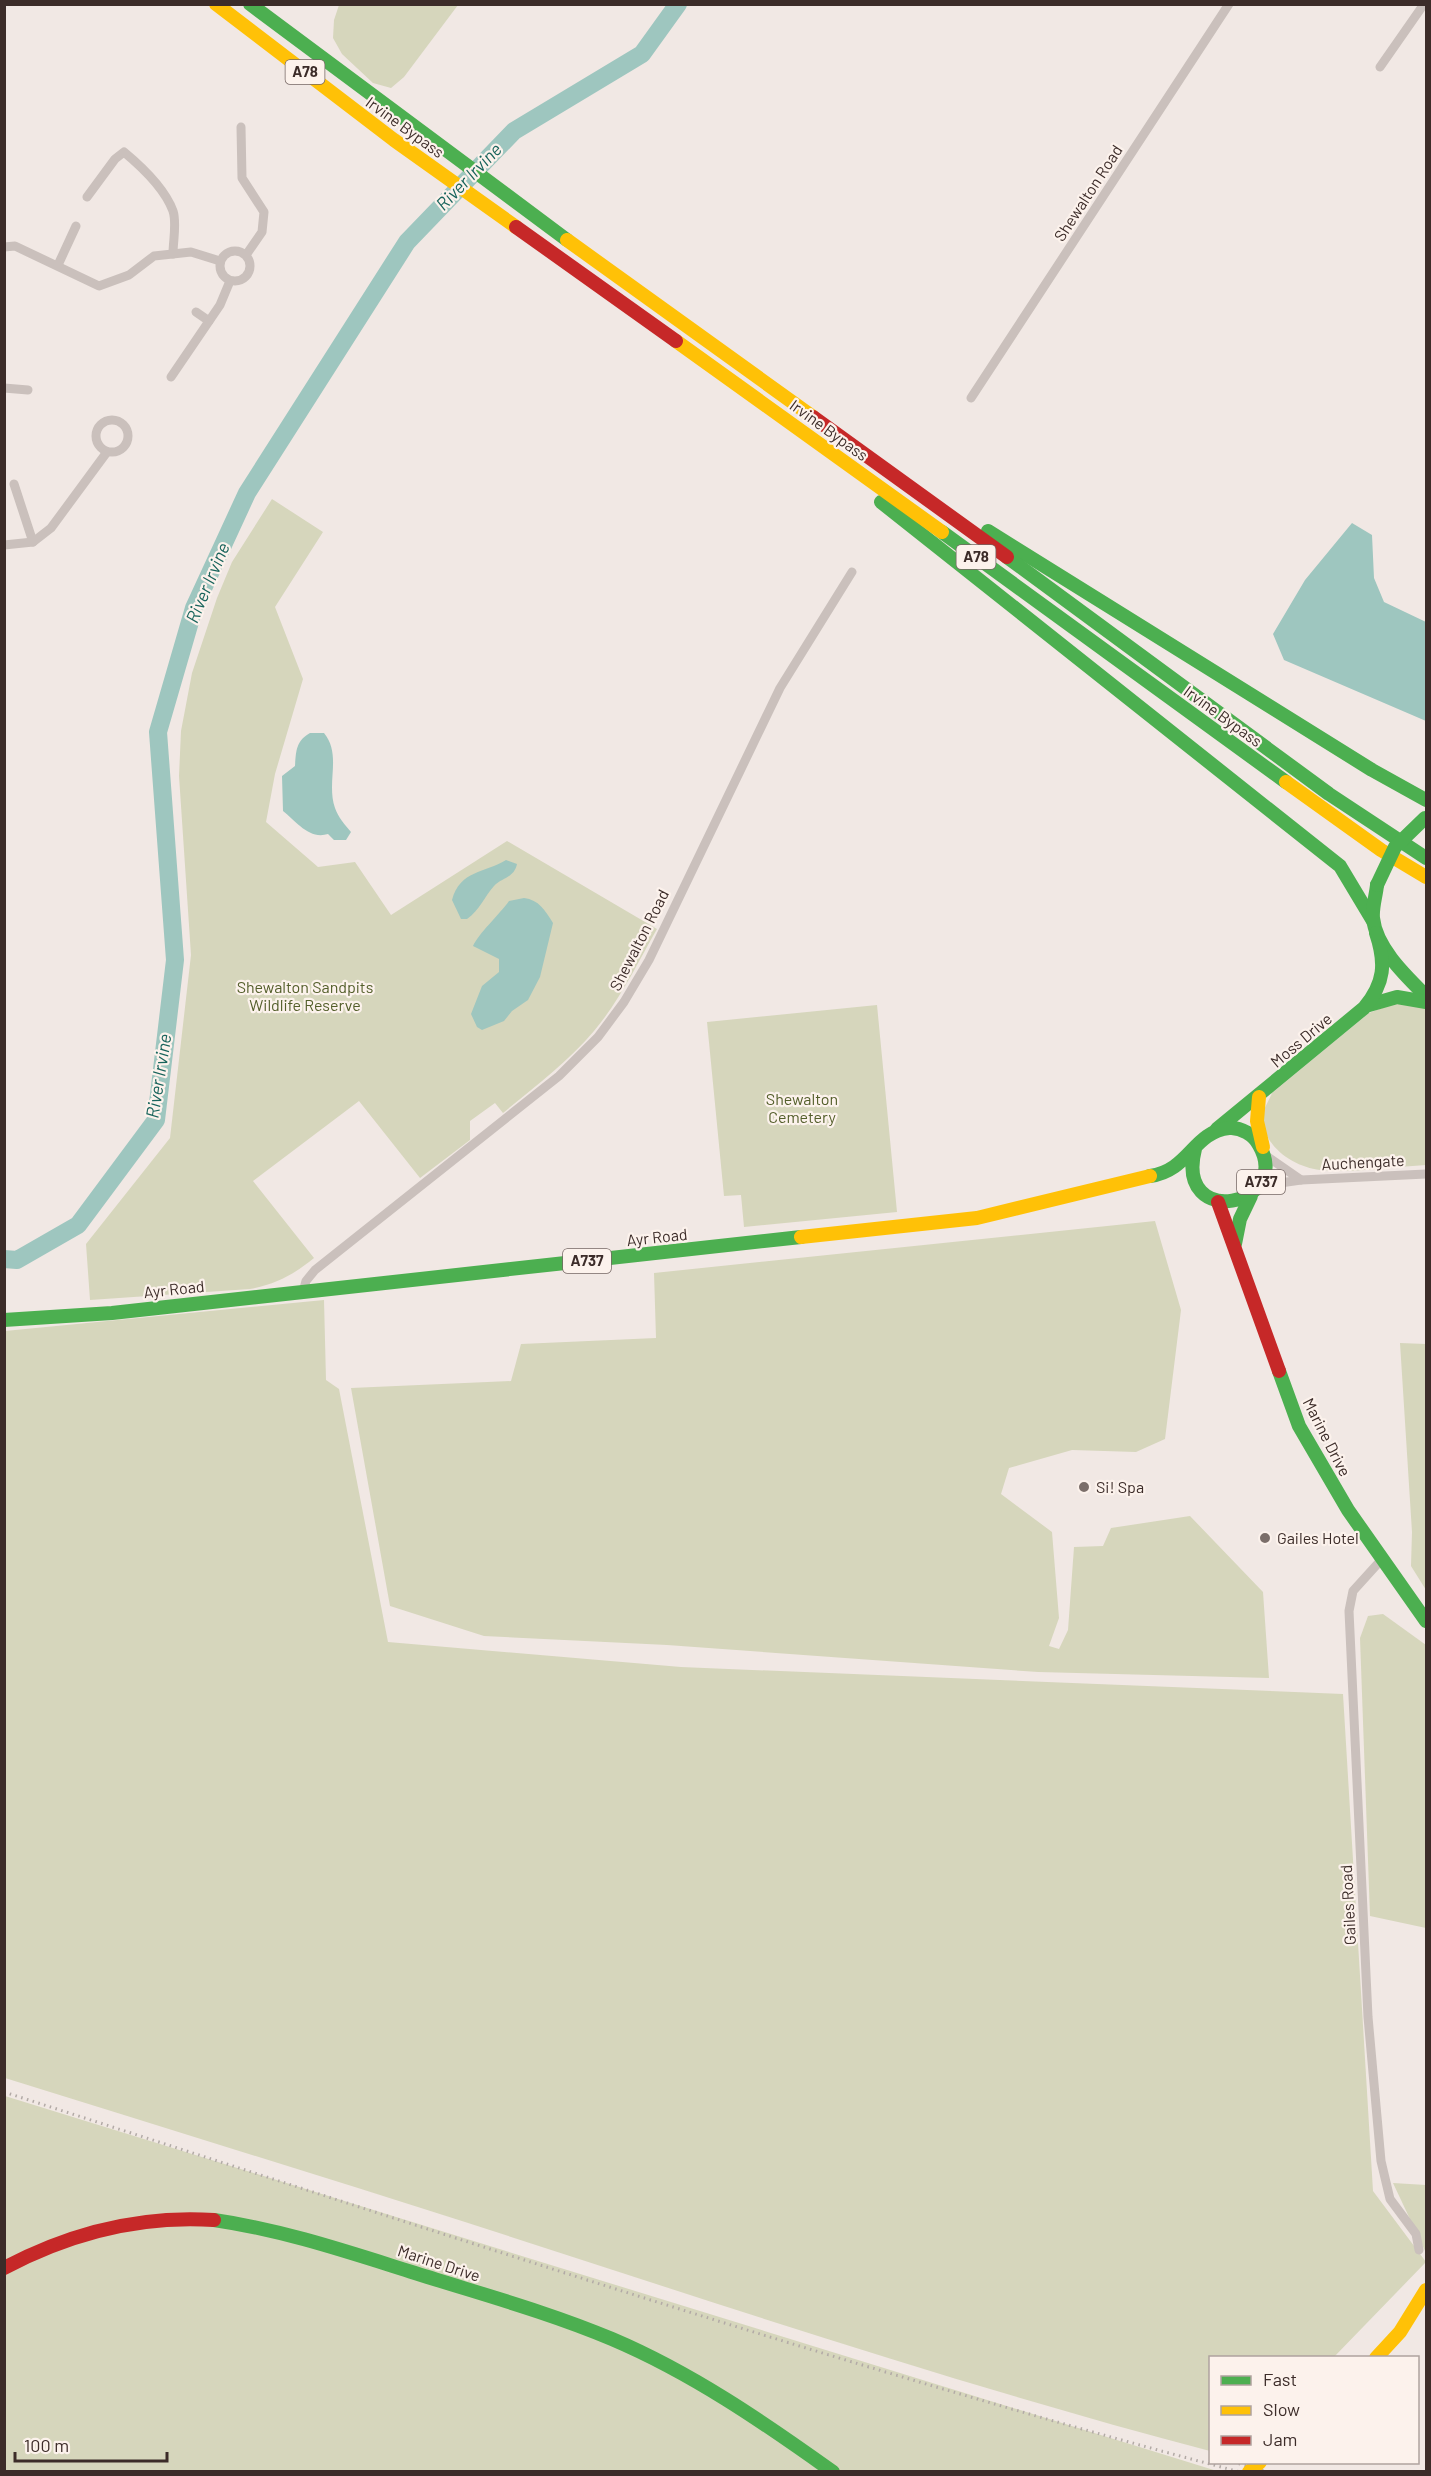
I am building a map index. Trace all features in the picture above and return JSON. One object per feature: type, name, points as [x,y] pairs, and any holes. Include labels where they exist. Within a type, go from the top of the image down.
[{"type":"main road","name":"Irvine Bypass","points":[[216,4],[394,140],[750,393],[1304,795],[1381,850],[1426,878]]},
{"type":"main road","name":"Irvine Bypass","points":[[250,4],[408,126],[766,386],[847,442],[1311,781],[1392,838],[1426,858]]},
{"type":"main road","points":[[750,393],[886,506],[1340,866],[1402,970],[1426,996]]},
{"type":"main road","points":[[847,442],[1214,672],[1426,800]]},
{"type":"main road","points":[[1375,927],[1377,885],[1391,849],[1405,832],[1426,817]]},
{"type":"main road","name":"Moss Drive","points":[[1215,1131],[1364,1008],[1377,993],[1384,978],[1384,956],[1375,927]]},
{"type":"main road","name":"Moss Drive","points":[[1364,1008],[1384,998],[1395,996],[1412,997],[1426,1002]]},
{"type":"main road","name":"A737","points":[[1212,1199],[1233,1203],[1253,1194],[1265,1175],[1264,1153],[1257,1121],[1259,1097]]},
{"type":"main road","name":"A737","points":[[1215,1131],[1232,1128],[1248,1133],[1264,1153]]},
{"type":"main road","points":[[1212,1199],[1166,1174],[1195,1149],[1202,1139],[1215,1131]]},
{"type":"main road","points":[[1195,1149],[1192,1172],[1196,1184],[1212,1199]]},
{"type":"main road","name":"Ayr Road","points":[[4,1320],[112,1313],[977,1218],[1136,1178],[1166,1174]]},
{"type":"main road","name":"Marine Drive","points":[[1234,1250],[1236,1229],[1242,1211],[1253,1194]]},
{"type":"main road","name":"Marine Drive","points":[[1212,1199],[1234,1250],[1299,1426],[1348,1510],[1426,1621]]},
{"type":"main road","name":"Marine Drive","points":[[4,2268],[36,2250],[92,2231],[152,2220],[212,2220],[273,2230],[581,2327],[640,2351],[698,2381],[754,2415],[833,2472]]},
{"type":"main road","points":[[1378,2356],[1400,2332],[1426,2290]]},
{"type":"street","name":"Shewalton Road","points":[[971,398],[1229,4]]},
{"type":"street","points":[[1380,67],[1424,4]]},
{"type":"street","points":[[241,127],[242,178],[264,212],[262,232],[246,255]]},
{"type":"street","points":[[87,197],[115,159],[124,153],[138,164],[165,197],[174,213],[173,254]]},
{"type":"street","points":[[58,265],[76,226]]},
{"type":"street","points":[[4,247],[15,246],[99,286],[129,275],[154,256],[191,252],[220,261]]},
{"type":"street","points":[[229,252],[241,252],[246,255],[250,265],[249,273],[241,281],[230,281],[221,274],[220,261],[229,252]]},
{"type":"street","points":[[171,377],[220,305],[230,281]]},
{"type":"street","points":[[196,312],[209,321]]},
{"type":"street","points":[[4,388],[28,390]]},
{"type":"street","points":[[4,545],[33,542],[51,528],[107,452]]},
{"type":"street","points":[[14,484],[33,542]]},
{"type":"street","name":"Shewalton Road","points":[[303,1292],[306,1281],[315,1270],[559,1076],[598,1037],[624,1002],[649,960],[780,688],[852,572]]},
{"type":"street","name":"Auchengate","points":[[1264,1153],[1301,1180]]},
{"type":"street","name":"Auchengate","points":[[1253,1194],[1280,1183],[1301,1180],[1426,1174]]},
{"type":"street","name":"Gailes Road","points":[[1382,1559],[1353,1591],[1349,1611],[1368,2017],[1381,2161],[1390,2199],[1416,2234],[1419,2250]]},
{"type":"green space","points":[[339,4],[458,5],[404,77],[391,88],[373,83],[342,54],[333,38],[334,20]]},
{"type":"green space","name":"Shewalton Sandpits Wildlife Reserve","points":[[272,499],[323,532],[275,607],[303,679],[275,774],[266,822],[318,867],[355,862],[391,915],[507,841],[657,929],[612,1007],[584,1042],[503,1113],[495,1103],[470,1121],[470,1140],[420,1178],[359,1101],[253,1181],[314,1258],[299,1269],[284,1278],[250,1289],[90,1300],[86,1244],[170,1138],[191,955],[179,776],[181,731],[192,673],[217,598],[232,562]]},
{"type":"green space","points":[[1412,1003],[1426,1008],[1426,1165],[1359,1170],[1320,1170],[1298,1164],[1279,1151],[1271,1143],[1263,1122],[1264,1110],[1272,1093],[1369,1013],[1392,1004]]},
{"type":"green space","name":"Shewalton Cemetery","points":[[877,1005],[897,1212],[744,1227],[741,1195],[724,1196],[707,1022]]},
{"type":"green space","points":[[1155,1221],[1181,1310],[1165,1439],[1136,1452],[1072,1450],[1009,1468],[1001,1494],[1052,1532],[1059,1618],[1049,1646],[1059,1649],[1068,1630],[1074,1547],[1103,1546],[1111,1528],[1190,1516],[1263,1592],[1269,1678],[1038,1672],[667,1645],[484,1636],[390,1606],[351,1388],[511,1381],[521,1344],[656,1338],[654,1273]]},
{"type":"green space","points":[[324,1300],[326,1380],[339,1389],[388,1642],[681,1667],[1343,1694],[1373,2191],[1426,2262],[1335,2356],[1209,2356],[1209,2451],[929,2371],[5,2078],[5,1331]]},
{"type":"green space","points":[[1400,1343],[1426,1344],[1426,1590],[1411,1566],[1412,1532]]},
{"type":"green space","points":[[1383,1614],[1426,1645],[1426,1928],[1370,1916],[1360,1638],[1368,1616]]},
{"type":"green space","points":[[5,2096],[1217,2471],[5,2472]]},
{"type":"green space","points":[[1393,2183],[1426,2185],[1426,2253]]},
{"type":"water","points":[[1352,523],[1372,535],[1374,578],[1384,602],[1426,622],[1426,721],[1284,660],[1273,634],[1305,580]]},
{"type":"water","points":[[310,733],[324,733],[329,741],[333,760],[332,788],[335,808],[351,832],[346,840],[334,840],[328,834],[309,832],[283,811],[282,776],[295,766],[299,743]]},
{"type":"water","points":[[506,860],[517,864],[516,869],[494,886],[479,908],[467,919],[461,919],[452,900],[461,883],[474,874]]},
{"type":"water","points":[[524,898],[538,903],[553,923],[540,977],[528,1000],[512,1011],[504,1021],[482,1030],[477,1027],[471,1014],[482,986],[499,972],[499,959],[473,946],[509,901]]},
{"type":"waterway","name":"River Irvine","points":[[4,1259],[17,1260],[78,1225],[156,1120],[175,960],[158,732],[194,608],[247,493],[407,242],[514,131],[642,54],[678,4]]},
{"type":"railway","points":[[4,2092],[774,2338],[1084,2430],[1209,2464]]},
{"type":"railway","points":[[1210,2464],[1240,2472]]},
{"type":"railway","points":[[1240,2464],[1268,2472]]},
{"type":"traffic: fast","points":[[250,4],[567,240]]},
{"type":"traffic: fast","points":[[881,502],[1340,866],[1373,921]]},
{"type":"traffic: fast","points":[[988,531],[1372,770],[1426,800]]},
{"type":"traffic: fast","points":[[942,532],[1286,782]]},
{"type":"traffic: fast","points":[[1007,557],[1329,794],[1426,858]]},
{"type":"traffic: fast","points":[[1377,885],[1395,847],[1425,818]]},
{"type":"traffic: fast","points":[[1377,885],[1373,910],[1375,929],[1393,961],[1426,996]]},
{"type":"traffic: fast","points":[[1217,1129],[1364,1008],[1376,990],[1382,972],[1376,933]]},
{"type":"traffic: fast","points":[[1369,1005],[1397,997],[1426,1002]]},
{"type":"traffic: fast","points":[[1150,1176],[1174,1167],[1207,1136],[1217,1131],[1234,1128],[1247,1132],[1259,1145],[1265,1166],[1261,1183],[1249,1195],[1232,1201],[1215,1200],[1201,1192],[1193,1175],[1195,1149]]},
{"type":"traffic: fast","points":[[1235,1244],[1240,1219],[1251,1196]]},
{"type":"traffic: fast","points":[[4,1320],[112,1313],[801,1237]]},
{"type":"traffic: fast","points":[[1279,1371],[1299,1426],[1348,1510],[1426,1621]]},
{"type":"traffic: fast","points":[[214,2220],[240,2224],[340,2250],[588,2329],[642,2352],[699,2383],[833,2472]]},
{"type":"traffic: slow","points":[[216,4],[394,140],[516,227]]},
{"type":"traffic: slow","points":[[567,240],[813,417]]},
{"type":"traffic: slow","points":[[676,341],[942,532]]},
{"type":"traffic: slow","points":[[1286,782],[1381,850],[1426,877]]},
{"type":"traffic: slow","points":[[1259,1097],[1257,1121],[1263,1147]]},
{"type":"traffic: slow","points":[[801,1237],[977,1218],[1150,1176]]},
{"type":"traffic: slow","points":[[1378,2356],[1400,2332],[1426,2290]]},
{"type":"traffic: slow","points":[[1249,2472],[1258,2464]]},
{"type":"traffic: jam","points":[[516,227],[676,341]]},
{"type":"traffic: jam","points":[[813,417],[1007,557]]},
{"type":"traffic: jam","points":[[1218,1202],[1279,1371]]},
{"type":"traffic: jam","points":[[4,2268],[54,2245],[105,2229],[158,2220],[214,2220]]},
{"type":"place","name":"Si! Spa","points":[[1084,1487]]},
{"type":"place","name":"Gailes Hotel","points":[[1265,1538]]}]
